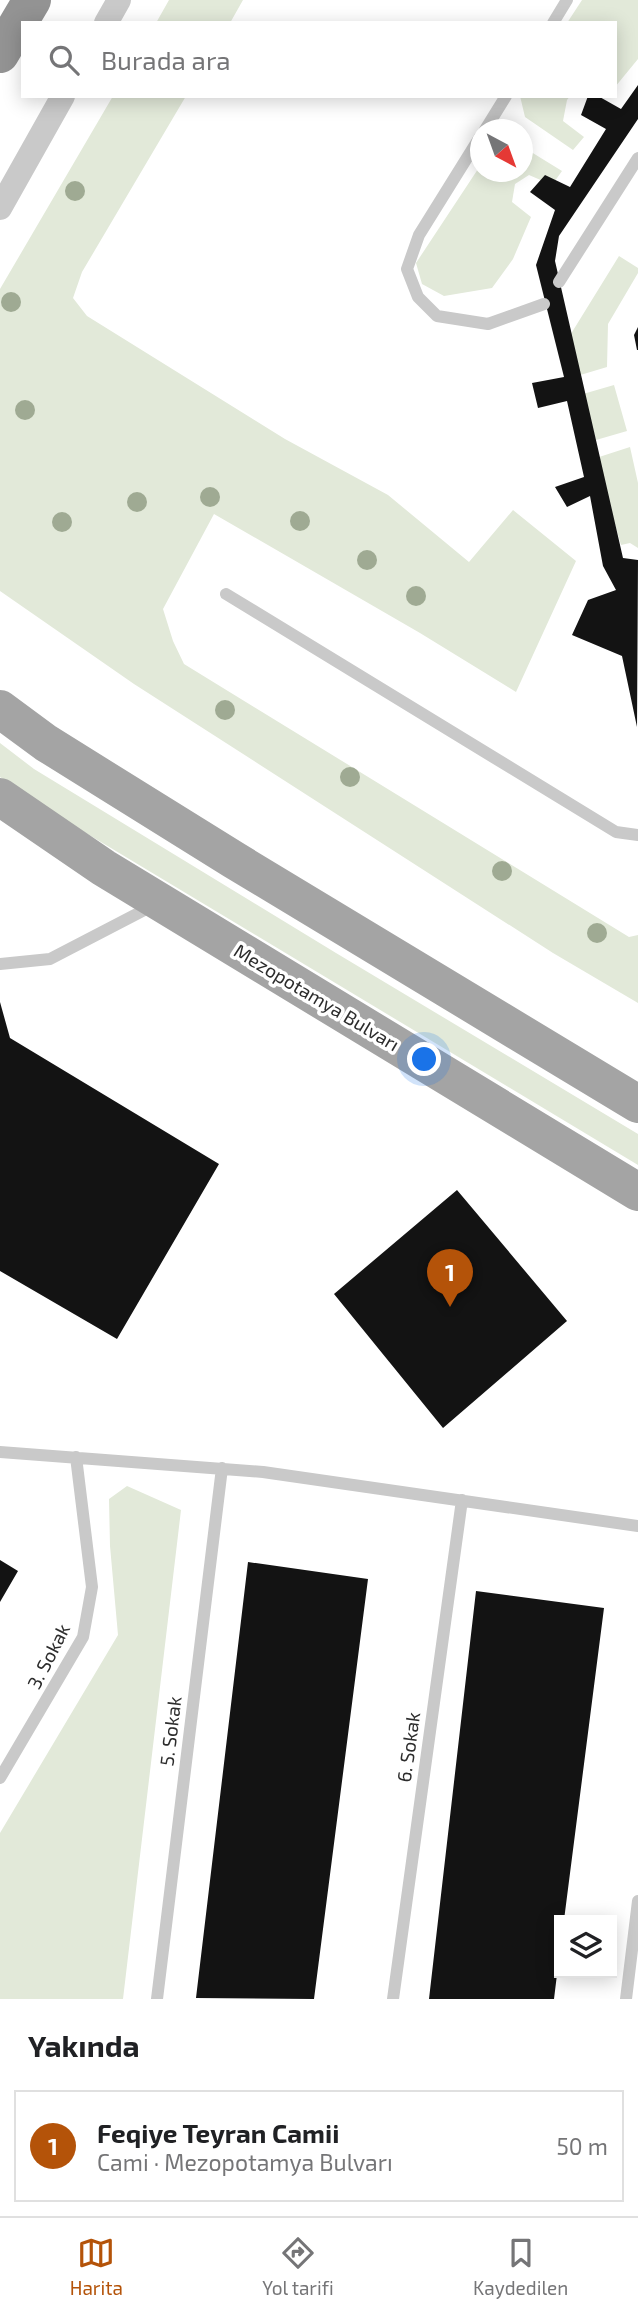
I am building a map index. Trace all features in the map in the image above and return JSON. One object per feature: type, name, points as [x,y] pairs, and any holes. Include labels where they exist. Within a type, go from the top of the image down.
[{"type":"highway","points":[[0,54],[32,0]]},
{"type":"main road","points":[[0,709],[46,743],[222,853],[638,1104]]},
{"type":"main road","name":"Mezopotamya Bulvarı","points":[[0,797],[104,868],[638,1192]]},
{"type":"street","points":[[107,21],[119,0]]},
{"type":"street","points":[[0,208],[62,98]]},
{"type":"lane","points":[[554,21],[567,0]]},
{"type":"lane","points":[[492,119],[505,98]]},
{"type":"lane","points":[[470,154],[419,235],[407,269],[418,297],[437,316],[488,324],[544,304]]},
{"type":"lane","points":[[559,282],[638,158]]},
{"type":"lane","points":[[226,594],[615,832],[638,835]]},
{"type":"lane","points":[[0,964],[50,959],[161,902]]},
{"type":"lane","points":[[0,1452],[263,1472],[638,1526]]},
{"type":"lane","name":"3. Sokak","points":[[0,1778],[83,1637],[92,1587],[76,1457]]},
{"type":"lane","name":"5. Sokak","points":[[157,1999],[222,1468]]},
{"type":"lane","name":"6. Sokak","points":[[393,1999],[462,1500]]},
{"type":"lane","points":[[626,1999],[638,1901]]},
{"type":"green space","points":[[169,0],[243,0],[231,21],[157,21]]},
{"type":"green space","points":[[582,0],[638,0],[638,59],[617,85],[617,21],[568,21]]},
{"type":"green space","points":[[112,98],[185,98],[82,272],[73,298],[87,316],[285,439],[388,495],[469,562],[513,510],[576,561],[516,692],[214,514],[163,609],[184,664],[629,937],[638,935],[638,1003],[553,953],[134,684],[0,591],[0,289]]},
{"type":"green space","points":[[520,98],[568,98],[563,121],[584,137],[573,150],[533,122],[533,119],[528,119]]},
{"type":"green space","points":[[533,153],[562,171],[552,185],[533,177]]},
{"type":"green space","points":[[470,181],[518,182],[515,184],[512,202],[531,217],[513,259],[492,288],[444,296],[422,284],[416,263]]},
{"type":"green space","points":[[619,256],[638,268],[638,273],[608,324],[607,367],[577,376],[569,337]]},
{"type":"green space","points":[[614,385],[627,431],[596,440],[583,394]]},
{"type":"green space","points":[[630,447],[638,483],[638,548],[630,543],[621,545],[596,458]]},
{"type":"green space","points":[[0,743],[34,769],[638,1134],[638,1165],[41,806],[0,777]]},
{"type":"green space","points":[[127,1486],[181,1510],[123,1999],[0,1999],[0,1833],[118,1635],[110,1546],[109,1499]]},
{"type":"building","points":[[638,85],[638,119],[559,236],[555,261],[623,558],[638,560],[637,727],[622,656],[572,635],[588,600],[616,590],[603,566],[590,496],[567,507],[555,487],[584,477],[567,401],[538,408],[532,383],[564,377],[536,265],[555,210],[530,192],[545,175],[570,187],[606,129],[581,115],[587,98],[602,98],[621,109]]},
{"type":"building","points":[[638,327],[638,350],[637,350],[634,335]]},
{"type":"building","points":[[0,1002],[10,1038],[219,1164],[117,1339],[0,1271]]},
{"type":"building","points":[[457,1190],[567,1321],[443,1428],[334,1294]]},
{"type":"building","points":[[0,1560],[18,1571],[0,1602]]},
{"type":"building","points":[[248,1562],[368,1579],[314,1999],[196,1998]]},
{"type":"building","points":[[476,1591],[604,1608],[565,1915],[554,1915],[554,1978],[557,1978],[554,1999],[429,1999]]},
{"type":"place","name":"Feqiye Teyran Camii","points":[[450,1307]]}]
